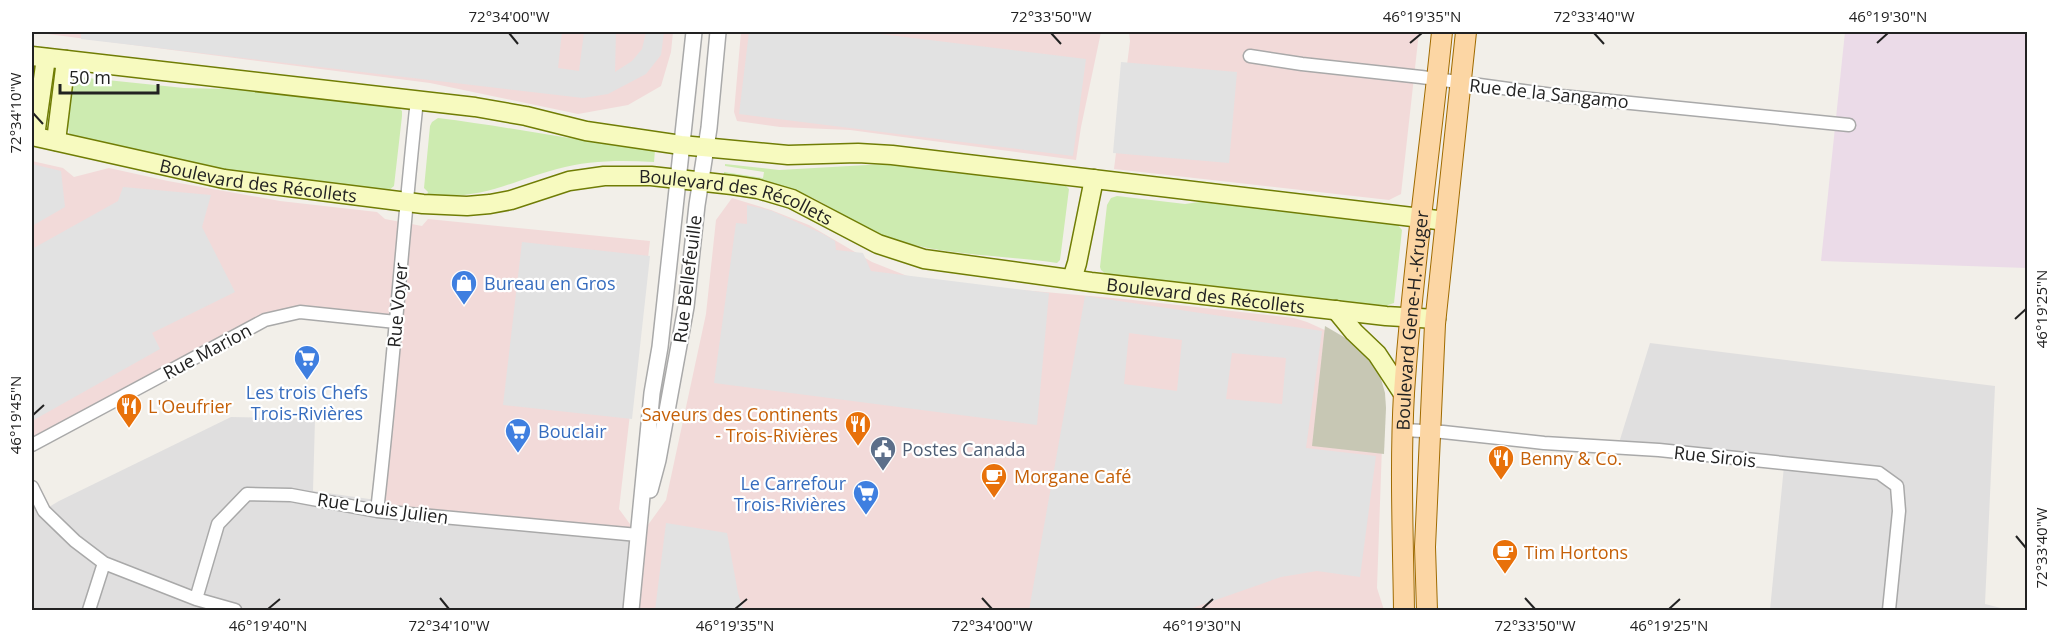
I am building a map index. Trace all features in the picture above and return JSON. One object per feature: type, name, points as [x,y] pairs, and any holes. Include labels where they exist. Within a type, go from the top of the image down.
[{"type":"main road","name":"Boulevard Gene-H.-Kruger","points":[[1404,610],[1404,395],[1442,32]]},
{"type":"main road","name":"Boulevard Gene-H.-Kruger","points":[[1427,610],[1425,547],[1436,319],[1466,32]]},
{"type":"main road","name":"Boulevard des Récollets","points":[[39,57],[417,100],[497,111],[586,131],[681,145],[788,155],[858,153],[892,155],[1446,221]]},
{"type":"main road","points":[[33,136],[39,57]]},
{"type":"main road","points":[[56,141],[66,60]]},
{"type":"main road","name":"Boulevard des Récollets","points":[[33,136],[224,179],[452,206],[484,205],[511,200],[591,177],[632,176],[700,181],[758,189],[783,196],[814,209],[878,244],[916,257],[969,267],[1336,310],[1436,319]]},
{"type":"main road","points":[[1072,279],[1094,178]]},
{"type":"main road","points":[[1336,310],[1354,332],[1377,354],[1404,395]]},
{"type":"street","name":"Rue Bellefeuille","points":[[631,610],[652,393],[660,347],[694,32]]},
{"type":"street","name":"Rue Bellefeuille","points":[[639,528],[658,460],[686,307],[718,32]]},
{"type":"street","name":"Rue de la Sangamo","points":[[1250,56],[1561,96],[1849,125]]},
{"type":"street","name":"Rue Voyer","points":[[377,511],[396,322],[405,202],[417,100]]},
{"type":"street","name":"Rue Marion","points":[[32,445],[265,320],[300,312],[396,322]]},
{"type":"street","name":"Rue Sirois","points":[[1403,430],[1544,443],[1659,450],[1879,473],[1897,486],[1899,511],[1889,610]]},
{"type":"street","points":[[32,487],[44,511],[75,541],[104,563],[196,599],[235,610]]},
{"type":"street","name":"Rue Louis Julien","points":[[196,599],[218,524],[247,494],[291,495],[377,511],[639,528]]},
{"type":"street","points":[[89,610],[104,563]]},
{"type":"shaded area","points":[[32,32],[673,32],[671,52],[661,86],[628,105],[578,114],[430,83]]},
{"type":"shaded area","points":[[81,32],[562,32],[558,68],[579,71],[584,32],[616,32],[615,72],[632,61],[642,49],[646,32],[664,32],[661,55],[646,74],[608,94],[583,98],[81,39]]},
{"type":"shaded area","points":[[741,32],[1101,32],[1076,160],[850,130],[780,127],[737,121],[734,112]]},
{"type":"shaded area","points":[[749,32],[864,32],[1086,59],[1073,156],[739,114]]},
{"type":"shaded area","points":[[1129,32],[1419,32],[1401,194],[1389,200],[1114,169],[1130,41]]},
{"type":"shaded area","points":[[1845,32],[2027,32],[2027,268],[1821,261]]},
{"type":"shaded area","points":[[1121,62],[1237,72],[1229,163],[1113,153]]},
{"type":"shaded area","points":[[32,161],[63,168],[74,177],[109,168],[280,201],[377,212],[385,219],[422,226],[428,219],[650,241],[619,509],[638,535],[377,511],[396,322],[300,312],[256,325],[32,445]]},
{"type":"shaded area","points":[[32,164],[61,171],[65,207],[32,226]]},
{"type":"shaded area","points":[[123,187],[211,195],[202,227],[235,292],[152,333],[160,349],[32,421],[32,249],[118,201]]},
{"type":"shaded area","points":[[732,198],[809,225],[872,262],[920,281],[1124,299],[1294,318],[1336,335],[1383,418],[1377,588],[1384,610],[632,610],[640,536],[666,500],[706,314],[716,220]]},
{"type":"shaded area","points":[[747,205],[772,211],[823,234],[835,241],[836,250],[863,253],[871,271],[1049,293],[1037,425],[714,383],[736,223],[747,224]]},
{"type":"shaded area","points":[[522,242],[650,256],[632,419],[503,405]]},
{"type":"shaded area","points":[[1085,296],[1322,331],[1306,448],[1376,456],[1360,577],[1317,571],[1281,577],[1187,610],[1029,610]],"holes":[[[1129,333],[1182,340],[1177,391],[1124,384]],[[1232,353],[1286,358],[1282,404],[1226,399]]]},
{"type":"shaded area","points":[[1325,326],[1349,340],[1361,351],[1381,379],[1386,408],[1384,454],[1312,446]]},
{"type":"shaded area","points":[[1650,343],[1995,386],[1985,604],[2009,610],[1770,610],[1784,466],[1618,446]]},
{"type":"shaded area","points":[[231,417],[315,419],[313,491],[637,537],[629,610],[32,610],[32,487],[44,510]]},
{"type":"shaded area","points":[[666,523],[727,533],[743,610],[655,610]]},
{"type":"green space","points":[[78,77],[184,88],[263,90],[398,107],[402,111],[402,116],[394,186],[388,191],[262,176],[197,165],[71,136],[68,106],[72,88]]},
{"type":"green space","points":[[438,118],[655,150],[654,162],[593,162],[557,169],[479,193],[427,195],[428,192],[424,188],[430,126]]},
{"type":"green space","points":[[725,164],[779,170],[885,164],[1064,184],[1069,189],[1060,260],[1057,263],[973,254],[910,244],[870,230],[802,193],[769,183],[724,175],[724,172],[763,178],[764,172],[725,166]]},
{"type":"green space","points":[[1117,196],[1185,204],[1213,200],[1397,224],[1402,230],[1394,303],[1388,305],[1388,308],[1107,275],[1100,267],[1107,205],[1111,198]]},
{"type":"place","name":"Bureau en Gros","points":[[464,306]]},
{"type":"place","name":"Les trois Chefs Trois-Rivières","points":[[307,381]]},
{"type":"place","name":"L'Oeufrier","points":[[129,429]]},
{"type":"place","name":"Saveurs des Continents - Trois-Rivières","points":[[858,447]]},
{"type":"place","name":"Bouclair","points":[[518,454]]},
{"type":"place","name":"Postes Canada","points":[[883,472]]},
{"type":"place","name":"Benny & Co.","points":[[1501,481]]},
{"type":"place","name":"Morgane Café","points":[[994,499]]},
{"type":"place","name":"Le Carrefour Trois-Rivières","points":[[866,516]]},
{"type":"place","name":"Tim Hortons","points":[[1505,575]]}]
